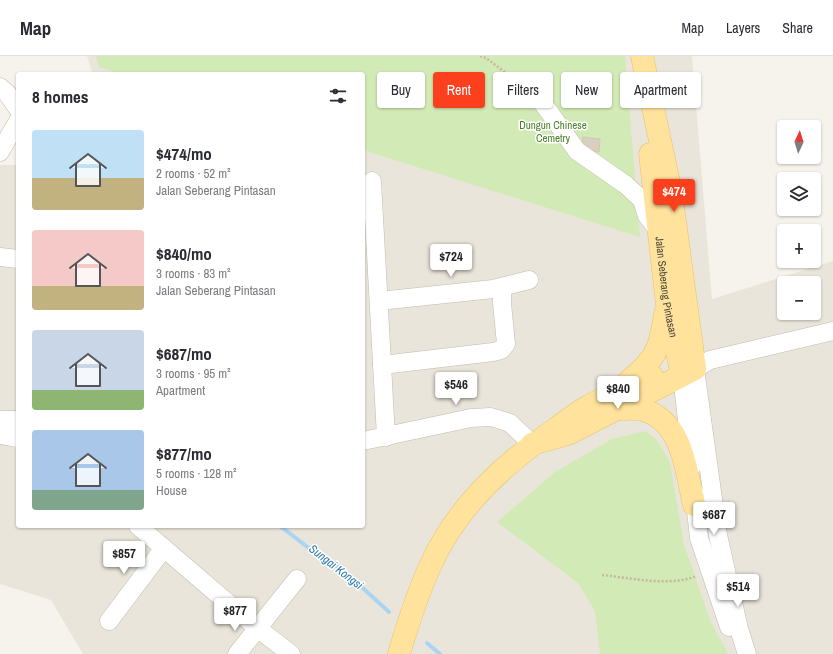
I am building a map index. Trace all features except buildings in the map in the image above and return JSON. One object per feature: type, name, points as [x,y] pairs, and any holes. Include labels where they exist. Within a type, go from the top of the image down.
[{"type":"main road","name":"Jalan Seberang Pintasan","points":[[638,56],[667,304],[692,365]]},
{"type":"main road","name":"Jalan Seberang Pintasan","points":[[642,56],[671,192],[692,365]]},
{"type":"main road","points":[[618,400],[656,354],[662,335],[667,304]]},
{"type":"main road","points":[[399,654],[411,611],[432,562],[456,521],[480,491],[532,444],[568,434],[618,400],[692,365]]},
{"type":"main road","points":[[618,400],[656,415],[666,422],[679,443],[694,505]]},
{"type":"street","points":[[0,87],[8,93],[16,106]]},
{"type":"street","points":[[546,108],[577,151],[626,185],[642,200],[647,216],[658,230]]},
{"type":"street","points":[[0,152],[16,125]]},
{"type":"street","points":[[372,181],[386,437]]},
{"type":"street","points":[[0,257],[16,259]]},
{"type":"street","points":[[379,301],[502,288],[529,280]]},
{"type":"street","points":[[382,365],[500,350],[506,344],[502,288]]},
{"type":"street","points":[[692,365],[833,331]]},
{"type":"street","points":[[692,365],[694,505],[699,538],[709,572],[730,629],[743,654]]},
{"type":"street","points":[[692,365],[718,535],[739,629],[747,654]]},
{"type":"street","points":[[365,441],[471,418],[491,417],[510,423],[532,444]]},
{"type":"street","points":[[0,420],[16,420]]},
{"type":"street","points":[[0,435],[16,438]]},
{"type":"street","points":[[140,528],[257,628],[291,654]]},
{"type":"street","points":[[109,620],[164,548]]},
{"type":"street","points":[[237,654],[297,579]]},
{"type":"path","points":[[480,56],[486,58],[505,72]]},
{"type":"path","points":[[602,575],[665,582],[688,579],[709,572]]},
{"type":"shaded area","points":[[87,56],[692,56],[693,72],[620,72],[620,108],[696,108],[712,299],[777,279],[777,320],[821,320],[821,276],[785,276],[811,268],[821,268],[821,265],[833,261],[833,654],[83,654],[51,600],[0,584],[0,165],[16,165],[16,528],[365,528],[365,72],[92,72]]},
{"type":"green space","name":"Dungun Chinese Cemetry","points":[[96,56],[625,56],[626,72],[620,72],[620,108],[629,108],[640,237],[365,151],[365,72],[115,72],[99,67]]},
{"type":"green space","points":[[646,431],[656,439],[670,462],[684,545],[710,620],[728,654],[600,654],[595,611],[578,583],[497,522],[555,472],[612,439]]},
{"type":"waterway","name":"Sungai Kongsi","points":[[283,528],[314,552],[343,570],[389,612]]},
{"type":"waterway","name":"Sungai Kongsi","points":[[427,643],[440,654]]}]
